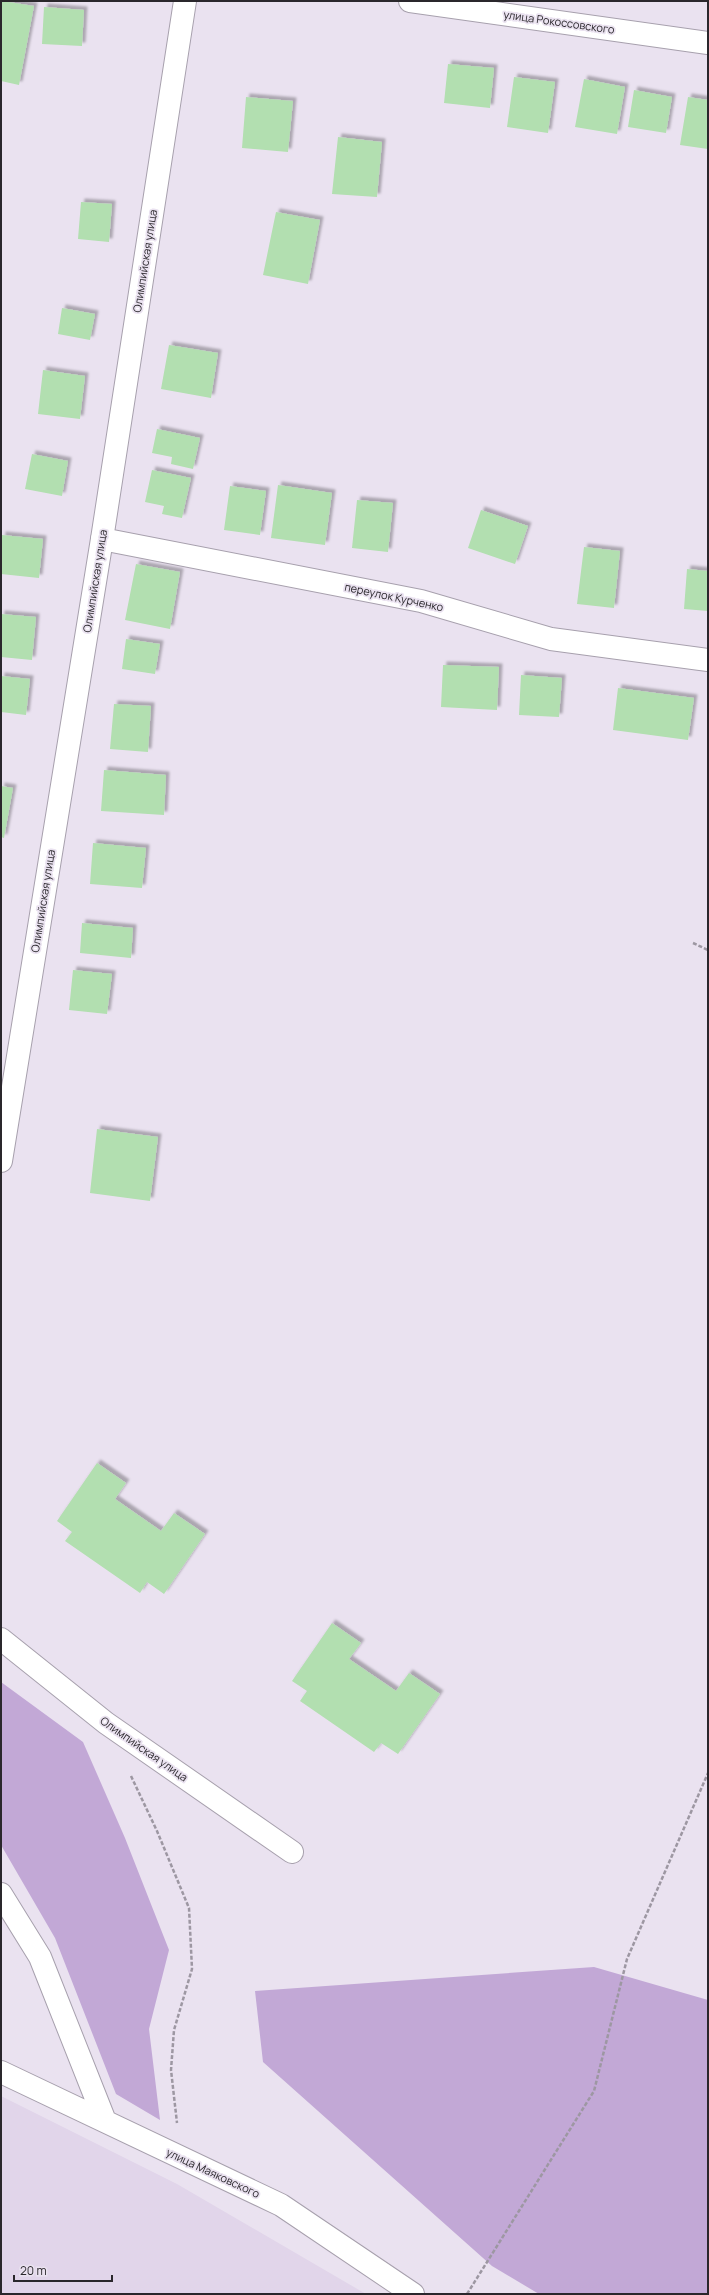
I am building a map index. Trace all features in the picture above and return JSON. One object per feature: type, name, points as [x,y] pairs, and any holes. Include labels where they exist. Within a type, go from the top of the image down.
[{"type":"street","name":"Олимпийская улица","points":[[1,1161],[102,539],[185,1]]},
{"type":"street","name":"улица Рокоссовского","points":[[410,1],[708,43]]},
{"type":"street","name":"переулок Курченко","points":[[102,539],[421,601],[551,639],[708,660]]},
{"type":"street","name":"Олимпийская улица","points":[[1,1639],[106,1723],[292,1852]]},
{"type":"street","points":[[1,1894],[40,1957],[105,2121]]},
{"type":"street","name":"улица Маяковского","points":[[1,2072],[281,2205],[413,2294]]},
{"type":"path","points":[[693,943],[708,950]]},
{"type":"path","points":[[128,1770],[157,1831],[189,1908],[192,1969],[174,2030],[171,2070],[181,2157]]},
{"type":"path","points":[[467,2294],[594,2091],[627,1959],[708,1773]]},
{"type":"shaded area","points":[[1,1682],[83,1742],[125,1838],[169,1950],[149,2029],[160,2120],[116,2094],[55,1938],[1,1845]]},
{"type":"shaded area","points":[[594,1967],[708,2000],[708,2294],[539,2294],[492,2266],[263,2062],[255,1991]]},
{"type":"shaded area","points":[[1,2096],[177,2184],[366,2294],[1,2294]]},
{"type":"building","points":[[2,1],[34,6],[19,85],[1,81]]},
{"type":"building","points":[[44,7],[84,10],[82,46],[42,44]]},
{"type":"building","points":[[448,64],[494,68],[490,108],[444,103]]},
{"type":"building","points":[[514,77],[555,82],[548,133],[507,127]]},
{"type":"building","points":[[584,79],[625,87],[617,134],[575,127]]},
{"type":"building","points":[[634,90],[672,97],[666,133],[628,127]]},
{"type":"building","points":[[246,97],[293,101],[288,152],[242,148]]},
{"type":"building","points":[[688,97],[708,100],[708,149],[680,145]]},
{"type":"building","points":[[338,137],[382,142],[377,197],[332,194]]},
{"type":"building","points":[[81,202],[112,204],[109,242],[78,239]]},
{"type":"building","points":[[276,212],[320,220],[308,284],[263,275]]},
{"type":"building","points":[[62,308],[95,314],[90,340],[58,334]]},
{"type":"building","points":[[169,345],[218,353],[211,398],[161,389]]},
{"type":"building","points":[[43,370],[85,376],[80,419],[38,414]]},
{"type":"building","points":[[157,429],[200,438],[193,469],[171,464],[172,457],[152,453]]},
{"type":"building","points":[[32,454],[68,461],[62,496],[25,489]]},
{"type":"building","points":[[152,470],[191,478],[182,518],[162,514],[164,506],[145,502]]},
{"type":"building","points":[[278,485],[332,493],[325,545],[271,538]]},
{"type":"building","points":[[230,486],[266,491],[260,535],[224,530]]},
{"type":"building","points":[[357,500],[393,503],[388,552],[352,548]]},
{"type":"building","points":[[481,510],[528,526],[515,564],[468,548]]},
{"type":"building","points":[[2,535],[43,539],[39,578],[1,574]]},
{"type":"building","points":[[584,547],[620,551],[614,608],[577,604]]},
{"type":"building","points":[[136,564],[180,572],[170,629],[125,620]]},
{"type":"building","points":[[687,569],[708,571],[708,611],[684,609]]},
{"type":"building","points":[[1,614],[36,617],[32,660],[1,657]]},
{"type":"building","points":[[126,639],[160,644],[155,674],[122,669]]},
{"type":"building","points":[[443,665],[499,667],[497,710],[441,707]]},
{"type":"building","points":[[521,675],[562,678],[559,717],[519,715]]},
{"type":"building","points":[[1,676],[30,679],[26,715],[1,712]]},
{"type":"building","points":[[618,688],[694,698],[688,740],[613,730]]},
{"type":"building","points":[[114,704],[151,706],[148,752],[110,749]]},
{"type":"building","points":[[104,770],[166,775],[164,815],[101,811]]},
{"type":"building","points":[[1,786],[13,788],[4,838],[1,837]]},
{"type":"building","points":[[93,843],[146,848],[142,888],[90,884]]},
{"type":"building","points":[[82,923],[133,928],[131,958],[80,953]]},
{"type":"building","points":[[73,970],[112,974],[107,1014],[69,1010]]},
{"type":"building","points":[[97,1129],[158,1137],[150,1201],[90,1193]]},
{"type":"building","points":[[97,1463],[126,1483],[115,1499],[161,1531],[174,1513],[205,1534],[164,1594],[147,1582],[140,1593],[65,1541],[72,1532],[57,1521]]},
{"type":"building","points":[[332,1623],[361,1643],[349,1659],[396,1691],[409,1673],[440,1694],[398,1754],[381,1743],[374,1752],[300,1701],[307,1691],[292,1681]]}]
